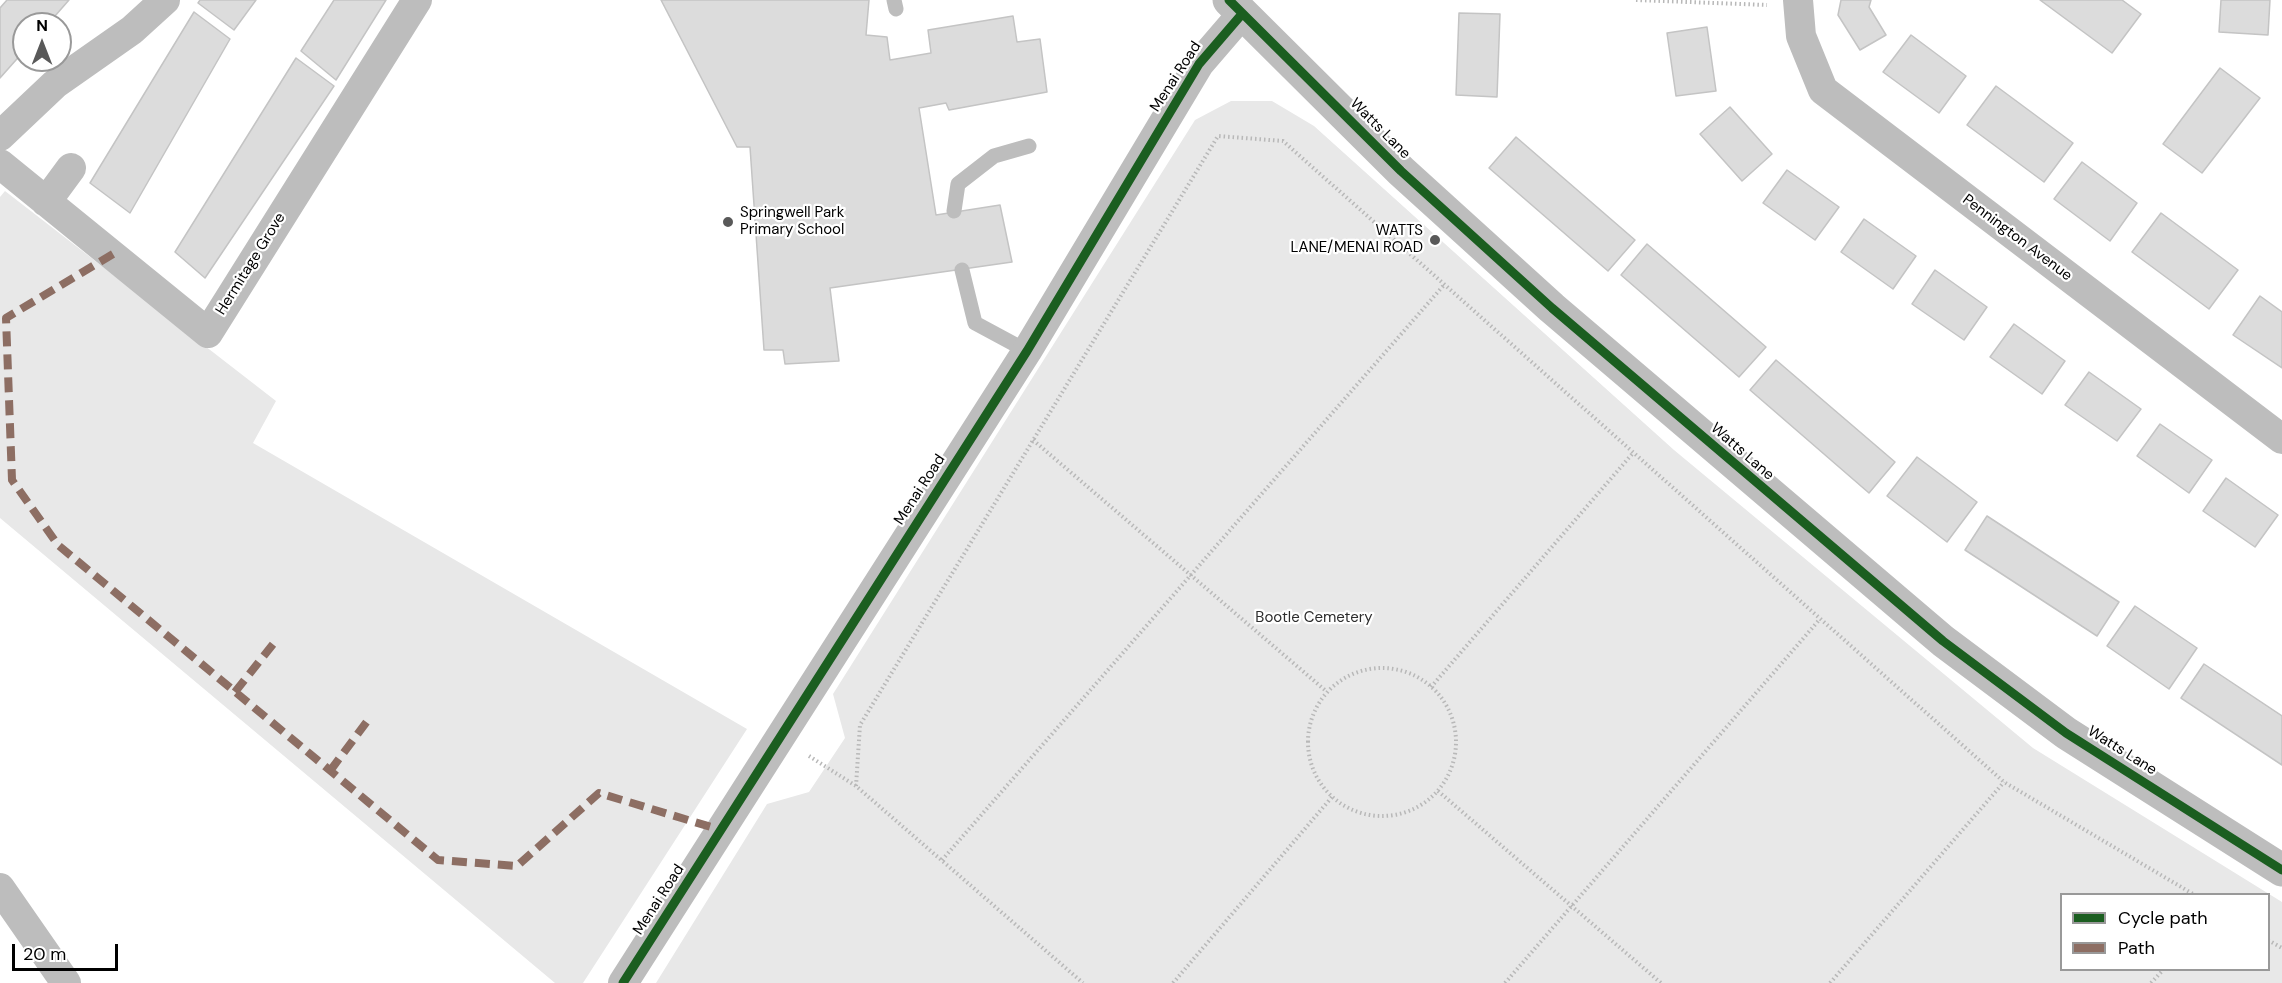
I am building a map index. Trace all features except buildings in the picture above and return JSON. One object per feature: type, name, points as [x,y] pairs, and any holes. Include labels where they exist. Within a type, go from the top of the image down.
[{"type":"street","points":[[0,136],[55,84],[132,30],[165,0]]},
{"type":"street","name":"Hermitage Grove","points":[[0,164],[208,333],[417,0]]},
{"type":"street","name":"Pennington Avenue","points":[[1798,3],[1801,36],[1823,90],[2282,439]]},
{"type":"street","name":"Menai Road","points":[[623,983],[1027,351],[1235,7]]},
{"type":"street","name":"Watts Lane","points":[[1235,7],[1401,171],[1552,308],[1943,641],[2066,733],[2282,870]]},
{"type":"street","points":[[46,202],[71,168]]},
{"type":"street","points":[[0,888],[66,983]]},
{"type":"lane","points":[[954,211],[958,184],[994,156],[1029,146]]},
{"type":"lane","points":[[962,270],[975,323],[1027,351]]},
{"type":"path","points":[[1636,0],[1798,3]]},
{"type":"path","points":[[856,786],[860,725],[1218,136],[1283,141],[2004,782],[2191,893]]},
{"type":"path","points":[[942,860],[1444,285]]},
{"type":"path","points":[[1034,440],[1327,692]]},
{"type":"path","points":[[1431,687],[1633,453]]},
{"type":"path","points":[[1505,983],[1820,619]]},
{"type":"path","points":[[1372,668],[1398,669],[1422,678],[1431,687],[1441,696],[1453,719],[1457,744],[1452,770],[1438,791],[1420,806],[1398,815],[1375,816],[1352,810],[1332,797],[1317,779],[1309,757],[1308,734],[1314,712],[1327,692],[1347,676],[1372,668]]},
{"type":"path","points":[[780,738],[856,786],[1083,983]]},
{"type":"path","points":[[1830,983],[2004,782]]},
{"type":"path","points":[[1438,791],[1661,983]]},
{"type":"path","points":[[1173,983],[1332,797]]},
{"type":"path","points":[[2151,983],[2161,971]]},
{"type":"green space","name":"Bootle Cemetery","points":[[1231,101],[1272,101],[1314,126],[1674,450],[2033,748],[2267,893],[2060,893],[2060,971],[2270,971],[2270,895],[2282,902],[2282,983],[656,983],[767,804],[809,792],[845,738],[833,694],[1195,120]]},
{"type":"green space","points":[[5,191],[276,401],[253,443],[747,729],[583,983],[555,983],[0,518],[0,197]]},
{"type":"marked path","points":[[113,254],[6,318],[12,480],[58,545],[438,860],[517,866],[599,793],[721,830]]},
{"type":"marked path","points":[[235,692],[274,643]]},
{"type":"marked path","points":[[330,771],[368,720]]},
{"type":"cycle path","points":[[1229,0],[1401,171],[1552,308],[1943,641],[2066,733],[2282,870]]},
{"type":"cycle path","points":[[623,983],[1027,351],[1199,64],[1242,14]]},
{"type":"place","name":"Springwell Park Primary School","points":[[728,222]]},
{"type":"place","name":"WATTS LANE/MENAI ROAD","points":[[1435,240]]}]
